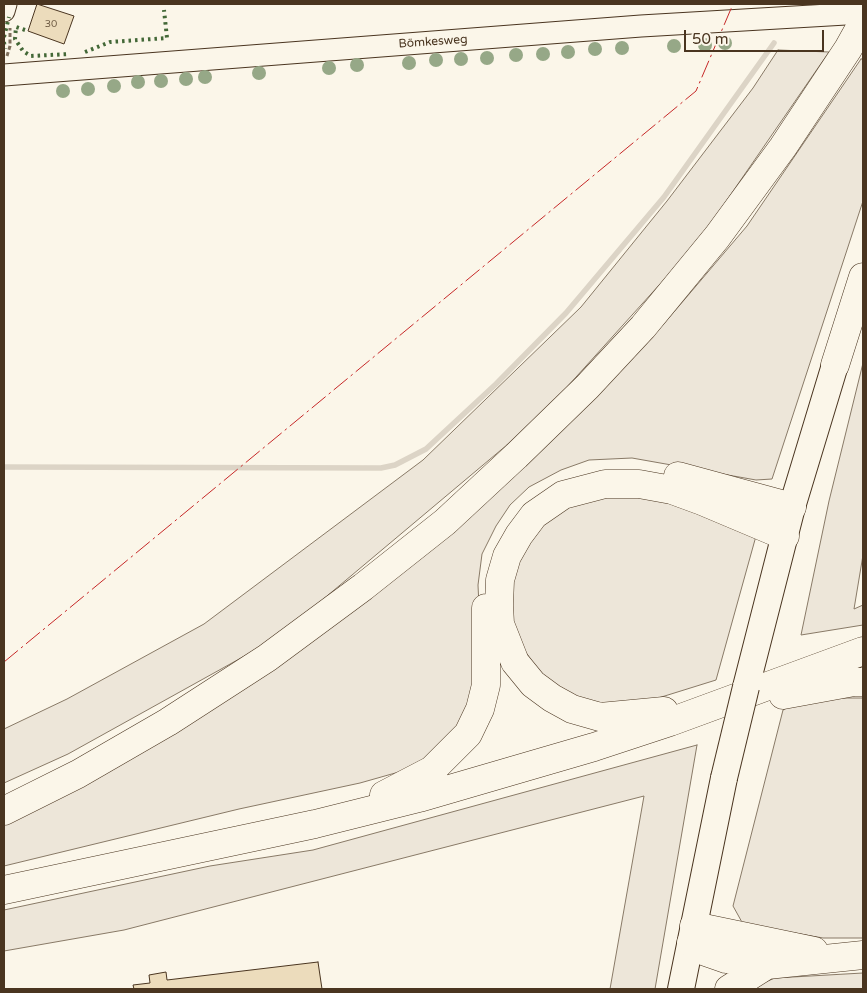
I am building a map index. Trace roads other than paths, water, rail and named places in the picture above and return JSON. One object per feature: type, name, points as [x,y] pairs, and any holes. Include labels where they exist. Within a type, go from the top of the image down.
[{"type":"highway","points":[[4,811],[78,774],[168,722],[267,658],[363,587],[445,522],[587,387],[642,327],[717,237],[783,147],[848,49],[863,22]]},
{"type":"highway","points":[[835,365],[863,276]]},
{"type":"highway","points":[[315,824],[397,789],[432,770],[468,734],[480,709],[486,685],[486,585],[493,555],[507,526],[528,503],[559,482],[594,472],[642,470],[723,487],[792,507]]},
{"type":"highway","points":[[785,536],[672,490],[639,484],[605,484],[563,495],[534,515],[507,556],[500,580],[500,624],[515,662],[534,684],[552,698],[572,709],[600,717],[636,716],[753,700],[863,682]]},
{"type":"highway","points":[[4,890],[315,824],[523,768],[730,702],[863,651]]},
{"type":"highway","points":[[692,934],[853,956]]},
{"type":"highway","points":[[692,934],[706,952],[726,959],[767,965],[853,956]]},
{"type":"highway","points":[[729,989],[767,965]]},
{"type":"main road","points":[[681,989],[724,778],[760,627],[792,507],[835,365]]},
{"type":"street","name":"Bömkesweg","points":[[4,75],[641,26],[863,13]]},
{"type":"waterway","points":[[4,467],[381,468],[395,465],[426,449],[496,384],[566,313],[664,197],[774,43]]}]
